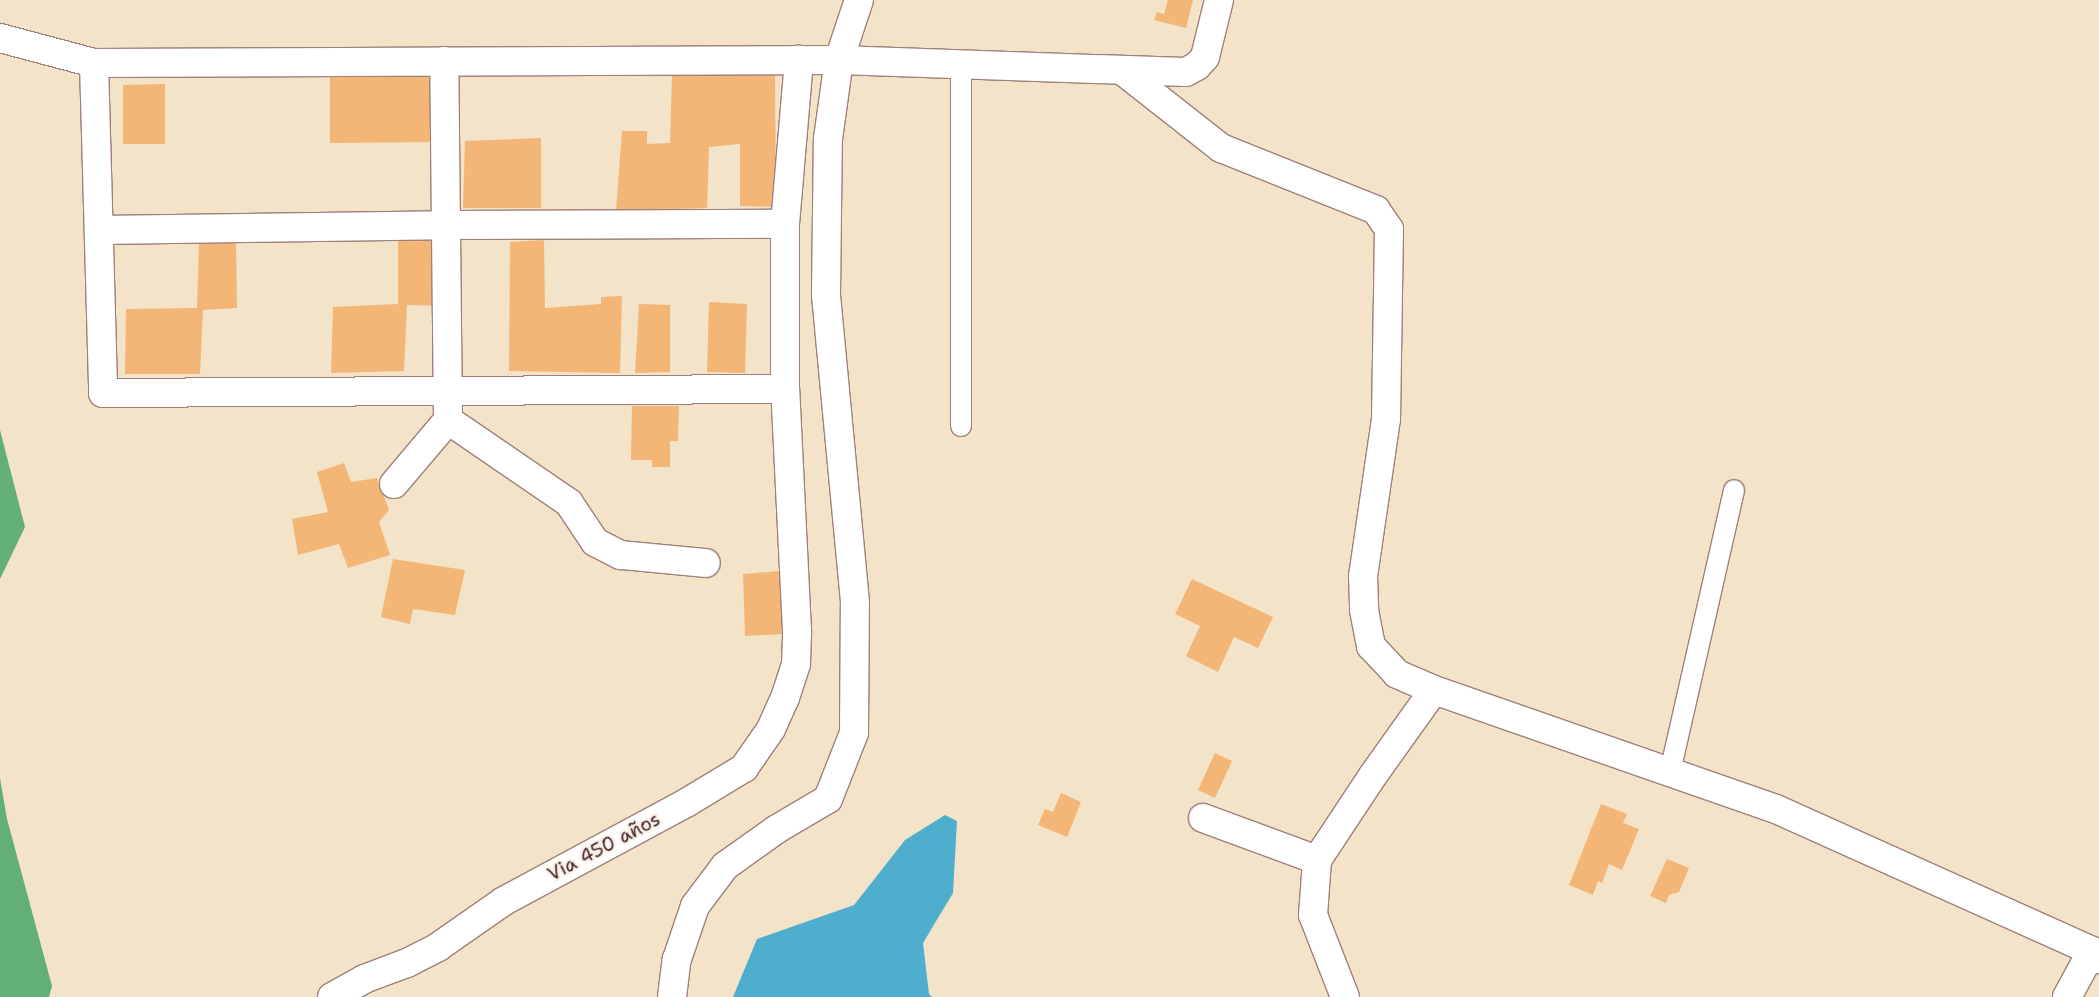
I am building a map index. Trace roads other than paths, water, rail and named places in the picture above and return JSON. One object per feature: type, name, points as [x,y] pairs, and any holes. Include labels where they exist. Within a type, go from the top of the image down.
[{"type":"street","points":[[672,997],[677,959],[695,906],[725,866],[777,830],[828,799],[854,733],[854,602],[826,294],[828,139],[839,60],[859,0]]},
{"type":"street","points":[[0,38],[94,63],[839,60],[1186,72],[1197,66],[1205,56],[1219,0]]},
{"type":"street","name":"Via 450 años","points":[[332,997],[364,979],[407,963],[438,947],[504,901],[686,804],[744,768],[771,729],[785,698],[796,664],[797,631],[785,389],[785,224],[799,60]]},
{"type":"street","points":[[394,484],[448,420],[444,225],[444,61]]},
{"type":"street","points":[[94,63],[103,393],[785,389]]},
{"type":"street","points":[[1123,71],[1221,148],[1376,210],[1389,228],[1386,419],[1363,576],[1364,610],[1371,646],[1397,674],[1434,690],[1776,809],[2096,955],[2067,997]]},
{"type":"street","points":[[99,230],[444,225],[785,224]]},
{"type":"street","points":[[448,420],[569,503],[595,542],[621,556],[706,563]]},
{"type":"street","points":[[1345,997],[1313,915],[1317,860],[1374,774],[1434,690]]},
{"type":"street","points":[[1203,818],[1317,860]]},
{"type":"lane","points":[[961,64],[961,426]]},
{"type":"lane","points":[[1670,772],[1734,490]]},
{"type":"water","points":[[945,815],[957,821],[953,893],[923,943],[929,994],[932,997],[733,997],[757,939],[854,905],[905,840]]}]
